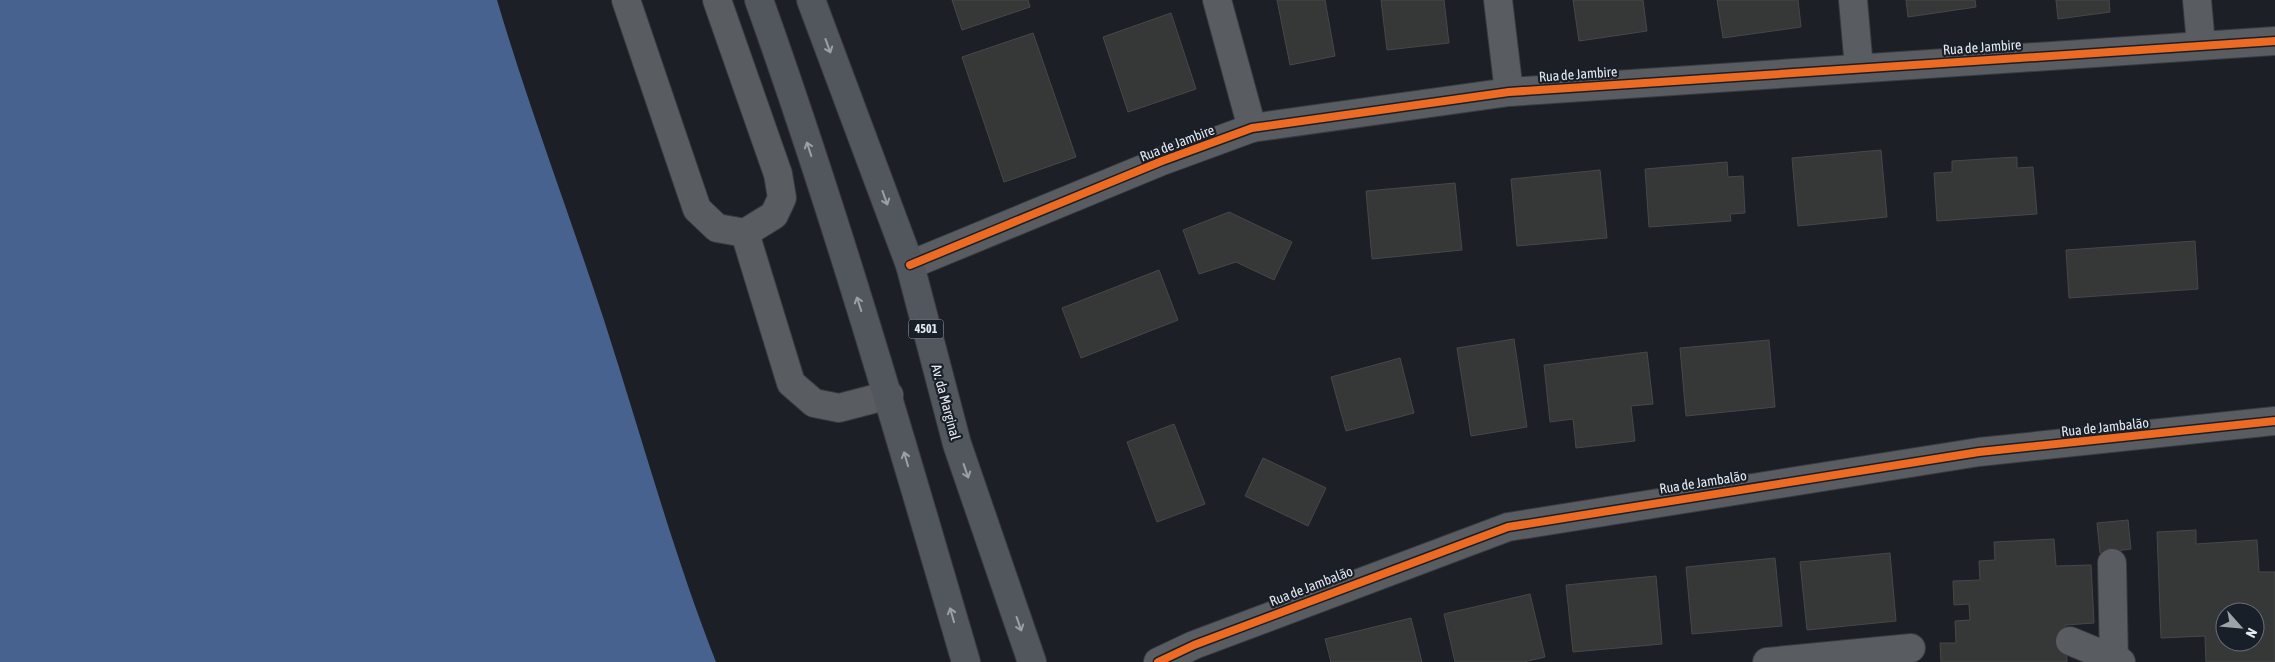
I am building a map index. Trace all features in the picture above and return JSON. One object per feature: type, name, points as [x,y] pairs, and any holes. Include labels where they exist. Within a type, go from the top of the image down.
[{"type":"main road","points":[[759,0],[782,64],[889,395],[966,662]]},
{"type":"main road","name":"Av. da Marginal","points":[[811,0],[910,265],[957,444],[1032,662]]},
{"type":"street","points":[[626,0],[697,209],[717,228],[745,233],[774,215],[782,198],[778,174],[717,0]]},
{"type":"street","points":[[1217,0],[1252,128]]},
{"type":"street","points":[[1498,0],[1509,92]]},
{"type":"street","points":[[1853,0],[1859,68]]},
{"type":"street","points":[[2197,0],[2201,44]]},
{"type":"street","name":"Rua de Jambire","points":[[910,265],[1162,161],[1252,128],[1509,92],[2201,44],[2275,41]]},
{"type":"street","points":[[745,233],[791,383],[814,403],[839,408],[889,395]]},
{"type":"street","name":"Rua de Jambalão","points":[[1158,662],[1194,645],[1286,609],[1508,527],[1978,452],[2275,421]]},
{"type":"street","points":[[2070,641],[2116,661],[2112,562]]},
{"type":"street","points":[[1781,662],[1911,648]]},
{"type":"water","points":[[0,0],[497,0],[522,81],[604,320],[671,535],[716,662],[0,662]]},
{"type":"building","points":[[952,0],[1028,0],[1030,7],[962,30]]},
{"type":"building","points":[[1277,0],[1325,0],[1335,56],[1290,65]]},
{"type":"building","points":[[1381,0],[1444,0],[1449,43],[1387,50]]},
{"type":"building","points":[[1573,0],[1643,0],[1647,31],[1579,41]]},
{"type":"building","points":[[1717,0],[1798,0],[1801,27],[1723,38]]},
{"type":"building","points":[[1906,0],[1975,0],[1976,7],[1908,17]]},
{"type":"building","points":[[2056,0],[2109,0],[2110,12],[2058,19]]},
{"type":"building","points":[[1171,13],[1196,89],[1128,112],[1103,37]]},
{"type":"building","points":[[1033,33],[1076,157],[1004,182],[962,57]]},
{"type":"building","points":[[1881,150],[1887,217],[1798,226],[1792,158]]},
{"type":"building","points":[[2017,157],[2017,168],[2033,167],[2037,214],[1937,221],[1934,173],[1952,172],[1952,161]]},
{"type":"building","points":[[1727,162],[1728,177],[1743,176],[1745,213],[1730,214],[1731,221],[1649,227],[1645,169]]},
{"type":"building","points":[[1600,170],[1607,238],[1517,246],[1511,179]]},
{"type":"building","points":[[1455,183],[1462,250],[1372,259],[1366,191]]},
{"type":"building","points":[[1229,212],[1292,242],[1274,280],[1236,262],[1199,274],[1183,230]]},
{"type":"building","points":[[2195,241],[2198,289],[2069,298],[2066,250]]},
{"type":"building","points":[[1159,270],[1178,320],[1081,358],[1062,308]]},
{"type":"building","points":[[1514,339],[1527,427],[1471,436],[1457,348]]},
{"type":"building","points":[[1769,340],[1775,407],[1686,416],[1680,348]]},
{"type":"building","points":[[1647,352],[1653,404],[1631,406],[1635,441],[1576,448],[1573,419],[1550,422],[1544,365]]},
{"type":"building","points":[[1400,358],[1414,413],[1346,431],[1331,377]]},
{"type":"building","points":[[1174,424],[1205,504],[1157,522],[1127,442]]},
{"type":"building","points":[[1263,458],[1326,488],[1308,526],[1245,496]]},
{"type":"building","points":[[2128,520],[2131,549],[2100,553],[2097,523]]},
{"type":"building","points":[[2196,530],[2196,544],[2257,540],[2259,572],[2275,572],[2275,662],[2206,662],[2205,636],[2161,638],[2157,532]]},
{"type":"building","points":[[2054,539],[2056,566],[2091,565],[2094,623],[2065,625],[2067,662],[1941,662],[1940,643],[1956,643],[1955,621],[1970,620],[1969,604],[1954,605],[1953,581],[1980,580],[1979,561],[1995,560],[1994,542]]},
{"type":"building","points":[[1890,553],[1896,621],[1807,630],[1800,562]]},
{"type":"building","points":[[1775,558],[1782,626],[1692,634],[1686,567]]},
{"type":"building","points":[[1656,576],[1662,644],[1573,652],[1566,585]]},
{"type":"building","points":[[1530,594],[1545,657],[1524,662],[1455,662],[1444,614]]},
{"type":"building","points":[[1411,618],[1422,662],[1331,662],[1325,639]]},
{"type":"cycle path","points":[[910,265],[1162,161],[1252,128],[1509,92],[2275,41]]},
{"type":"cycle path","points":[[1158,662],[1194,645],[1508,527],[1979,452],[2275,421]]}]
